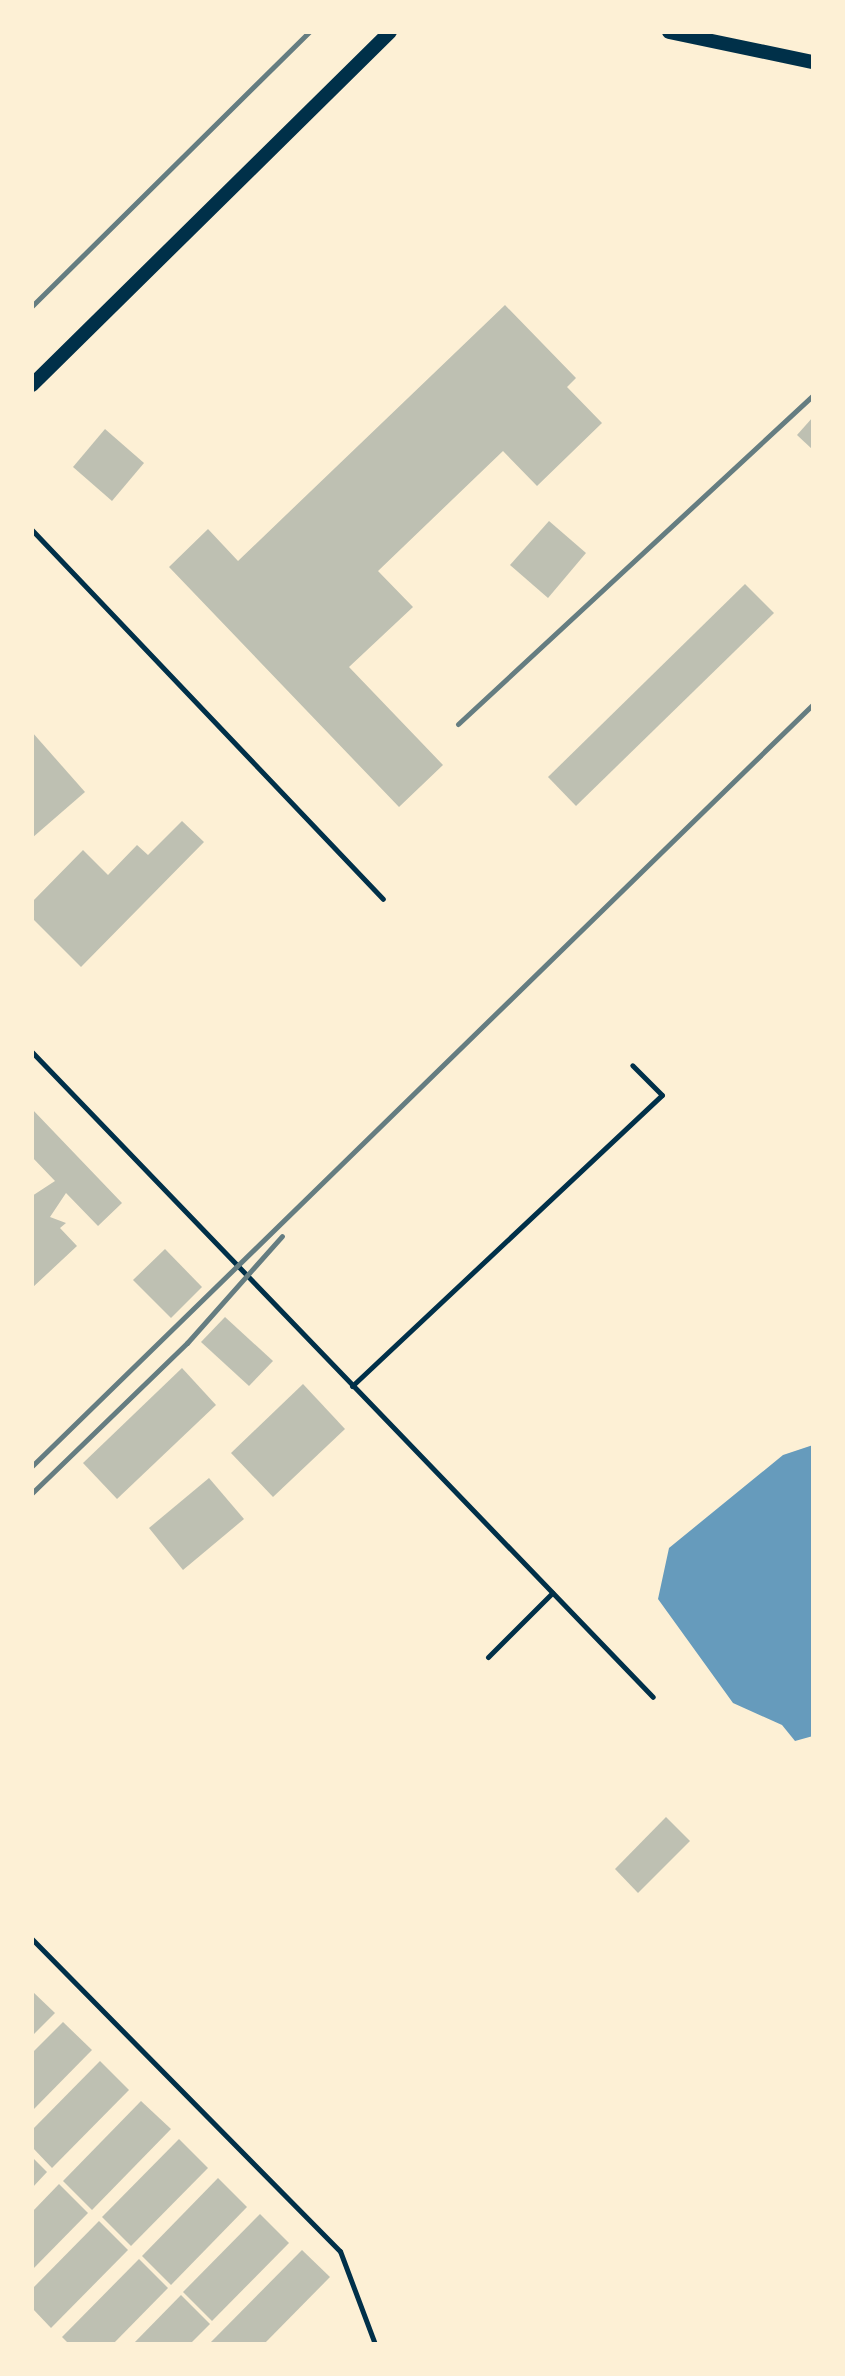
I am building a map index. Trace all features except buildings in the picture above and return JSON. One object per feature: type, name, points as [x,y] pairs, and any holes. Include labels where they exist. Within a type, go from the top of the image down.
[{"type":"street","points":[[32,385],[390,32]]},
{"type":"street","points":[[669,32],[813,62]]},
{"type":"lane","points":[[32,530],[383,899]]},
{"type":"lane","points":[[32,1052],[653,1697]]},
{"type":"lane","points":[[352,1386],[662,1095],[632,1065]]},
{"type":"lane","points":[[488,1657],[552,1593]]},
{"type":"lane","points":[[32,1939],[340,2251],[375,2344]]},
{"type":"water","points":[[813,1445],[813,1736],[795,1741],[782,1725],[733,1703],[658,1599],[669,1548],[783,1455]]},
{"type":"railway","points":[[32,306],[309,32]]},
{"type":"railway","points":[[458,724],[813,395]]},
{"type":"railway","points":[[32,1466],[813,704]]},
{"type":"railway","points":[[32,1493],[187,1343],[282,1236]]}]
